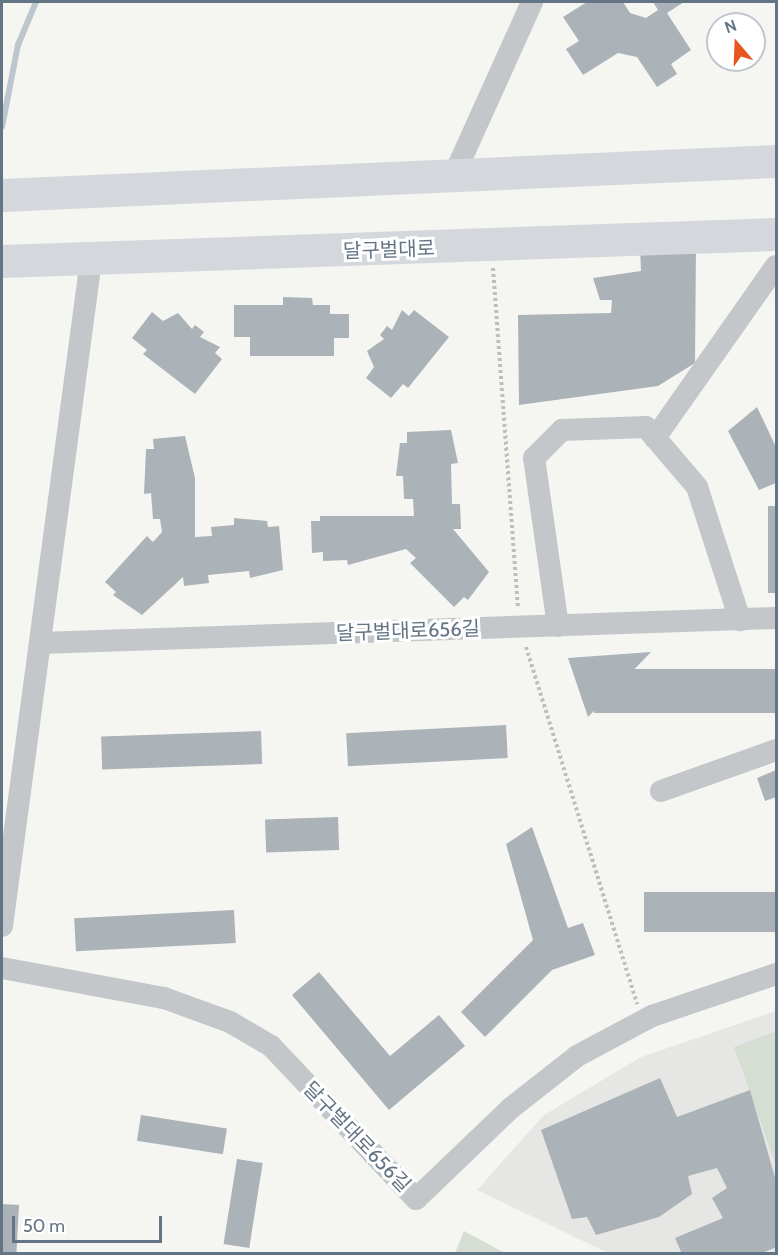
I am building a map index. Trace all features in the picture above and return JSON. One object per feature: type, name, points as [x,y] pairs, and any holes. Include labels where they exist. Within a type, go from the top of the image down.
[{"type":"main road","points":[[2,195],[777,161]]},
{"type":"main road","name":"달구벌대로","points":[[2,261],[91,260],[777,234]]},
{"type":"street","points":[[454,175],[532,2]]},
{"type":"street","points":[[2,926],[91,260]]},
{"type":"street","points":[[656,438],[777,266]]},
{"type":"street","points":[[558,626],[534,458],[562,430],[646,427],[697,487],[740,620]]},
{"type":"street","name":"달구벌대로656길","points":[[40,643],[777,618]]},
{"type":"street","points":[[661,791],[777,750]]},
{"type":"street","name":"달구벌대로656길","points":[[2,968],[165,998],[230,1022],[271,1046],[416,1199],[511,1108],[577,1056],[652,1016],[777,974]]},
{"type":"shaded area","points":[[776,1011],[776,1253],[608,1253],[477,1190],[544,1115],[641,1057]]},
{"type":"shaded area","points":[[776,1031],[776,1166],[734,1047]]},
{"type":"shaded area","points":[[464,1231],[505,1253],[455,1253]]},
{"type":"building","points":[[587,2],[623,2],[630,13],[646,18],[658,10],[653,2],[684,2],[667,13],[691,50],[671,64],[677,74],[657,87],[637,57],[618,53],[583,75],[566,49],[579,41],[563,17]]},
{"type":"building","points":[[696,245],[695,363],[658,386],[519,405],[518,315],[611,313],[612,300],[600,300],[593,278],[641,271],[640,247]]},
{"type":"building","points":[[283,297],[312,298],[313,305],[330,305],[330,314],[349,314],[349,338],[334,338],[334,356],[250,356],[250,337],[234,337],[234,305],[283,305]]},
{"type":"building","points":[[402,310],[409,316],[414,310],[449,337],[408,388],[403,384],[391,398],[366,378],[374,367],[367,351],[384,339],[380,335],[387,326],[392,330]]},
{"type":"building","points":[[152,312],[163,321],[178,313],[192,329],[195,325],[204,332],[200,337],[220,347],[215,353],[222,359],[195,394],[143,354],[147,350],[132,338]]},
{"type":"building","points":[[757,407],[776,447],[776,483],[759,490],[728,431]]},
{"type":"building","points":[[451,430],[458,463],[451,464],[452,504],[460,504],[461,529],[453,529],[489,572],[468,600],[464,597],[454,607],[410,563],[416,558],[406,549],[348,565],[347,560],[323,561],[323,552],[312,553],[311,521],[320,521],[320,516],[414,516],[413,499],[404,499],[403,476],[396,476],[400,443],[407,443],[407,432]]},
{"type":"building","points":[[185,436],[195,478],[195,537],[212,536],[211,527],[234,525],[234,518],[267,521],[268,527],[279,526],[283,570],[250,578],[249,571],[208,575],[209,583],[184,586],[183,577],[142,615],[113,595],[116,592],[105,582],[147,536],[153,542],[162,532],[160,519],[153,519],[151,493],[144,494],[146,449],[154,449],[153,439]]},
{"type":"building","points":[[768,506],[776,506],[776,593],[768,593]]},
{"type":"building","points":[[651,652],[588,717],[568,658]]},
{"type":"building","points":[[594,669],[776,669],[776,713],[594,713]]},
{"type":"building","points":[[506,725],[508,758],[348,766],[346,733]]},
{"type":"building","points":[[261,731],[262,764],[102,770],[101,737]]},
{"type":"building","points":[[776,770],[776,797],[765,801],[757,778]]},
{"type":"building","points":[[338,817],[339,850],[266,853],[265,820]]},
{"type":"building","points":[[532,827],[568,928],[583,923],[595,955],[552,970],[485,1037],[461,1012],[533,940],[506,844]]},
{"type":"building","points":[[644,892],[776,892],[776,932],[644,932]]},
{"type":"building","points":[[234,910],[236,943],[76,951],[74,918]]},
{"type":"building","points":[[319,972],[390,1056],[439,1015],[465,1046],[389,1110],[292,995]]},
{"type":"building","points":[[660,1078],[677,1117],[750,1090],[776,1181],[776,1247],[760,1254],[682,1254],[675,1238],[723,1218],[712,1198],[727,1188],[717,1168],[688,1176],[692,1194],[659,1217],[596,1235],[587,1217],[572,1219],[541,1130]]},
{"type":"building","points":[[141,1115],[227,1129],[223,1154],[137,1141]]},
{"type":"building","points":[[237,1159],[263,1163],[249,1248],[224,1244]]},
{"type":"building","points":[[2,1204],[19,1205],[16,1254],[2,1254]]},
{"type":"waterway","points":[[2,127],[18,45],[36,2]]}]
